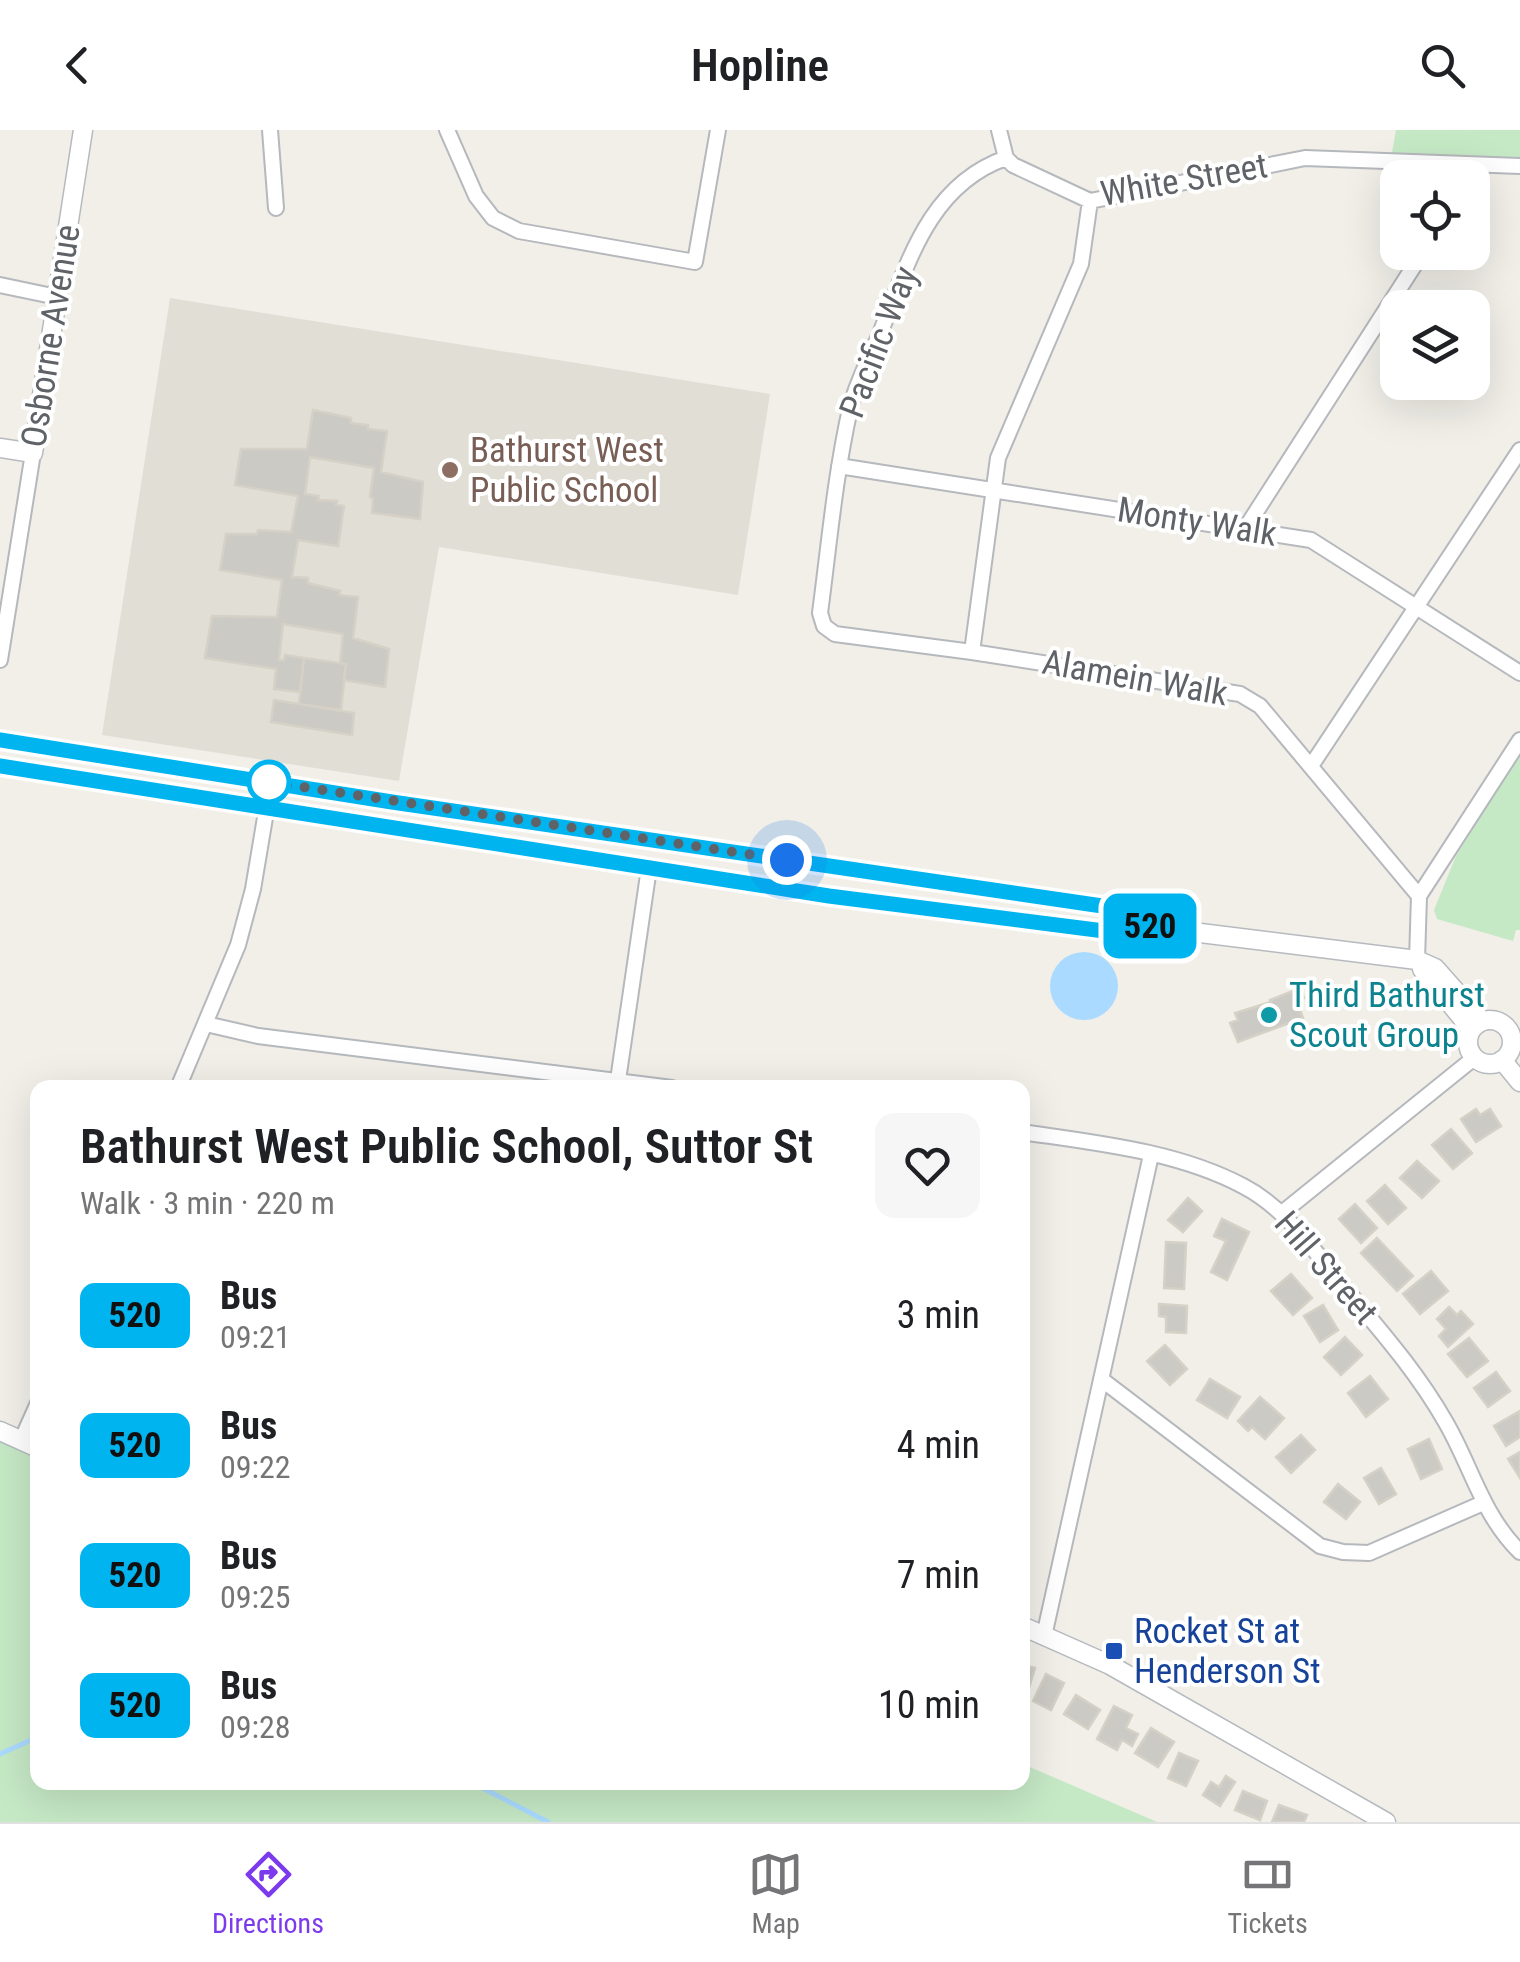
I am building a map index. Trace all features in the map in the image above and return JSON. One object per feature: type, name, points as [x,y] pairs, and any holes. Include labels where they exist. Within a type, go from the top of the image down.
[{"type":"main road","name":"Osborne Avenue","points":[[33,453],[83,130]]},
{"type":"main road","points":[[0,448],[33,453]]},
{"type":"main road","points":[[0,740],[1116,908],[1152,928]]},
{"type":"main road","points":[[0,766],[829,896],[1112,932],[1152,928],[1416,960],[1435,968],[1476,1025]]},
{"type":"main road","points":[[1513,1021],[1511,1048],[1502,1060],[1488,1064],[1474,1058],[1468,1047],[1476,1025],[1513,1021]]},
{"type":"main road","points":[[1502,1060],[1520,1082]]},
{"type":"main road","points":[[0,1431],[29,1445]]},
{"type":"main road","points":[[1030,1630],[1110,1665],[1386,1822]]},
{"type":"street","points":[[270,130],[276,208]]},
{"type":"street","points":[[448,130],[476,196],[493,218],[519,231],[695,262],[718,130]]},
{"type":"street","points":[[999,130],[1006,158]]},
{"type":"street","name":"White Street","points":[[1006,158],[1013,166],[1090,200],[1304,158],[1380,164]]},
{"type":"street","name":"Pacific Way","points":[[824,626],[820,613],[851,404],[923,228],[959,185],[991,163],[1006,158]]},
{"type":"street","name":"White Street","points":[[1490,169],[1520,166]]},
{"type":"street","points":[[972,652],[998,458],[1081,264],[1090,200]]},
{"type":"street","points":[[1245,530],[1411,270]]},
{"type":"street","points":[[0,285],[57,297]]},
{"type":"street","points":[[1311,766],[1520,450]]},
{"type":"street","name":"Osborne Avenue","points":[[0,660],[33,453]]},
{"type":"street","name":"Monty Walk","points":[[839,466],[1311,540],[1520,673]]},
{"type":"street","name":"Alamein Walk","points":[[824,626],[835,634],[1240,694],[1260,706],[1419,896]]},
{"type":"street","points":[[1416,960],[1419,896],[1520,740]]},
{"type":"street","points":[[182,1080],[250,903],[271,782]]},
{"type":"street","points":[[618,1080],[649,868]]},
{"type":"street","points":[[206,1024],[258,1036],[587,1080]]},
{"type":"street","points":[[1282,1213],[1474,1058]]},
{"type":"street","name":"Hill Street","points":[[1030,1133],[1193,1164],[1245,1186],[1282,1213],[1408,1364],[1446,1423],[1483,1503],[1504,1536],[1520,1552]]},
{"type":"street","points":[[1044,1636],[1151,1154]]},
{"type":"street","points":[[1101,1379],[1320,1546],[1344,1552],[1370,1552],[1483,1503]]},
{"type":"shaded area","name":"Bathurst West Public School","points":[[170,298],[770,394],[738,595],[439,547],[399,781],[102,735]]},
{"type":"green space","points":[[1396,130],[1520,130],[1520,158],[1392,153]]},
{"type":"green space","points":[[1520,753],[1520,930],[1516,930],[1513,941],[1437,919],[1434,910],[1456,856]]},
{"type":"green space","points":[[0,1431],[30,1445],[30,1790],[1030,1790],[1030,1767],[1157,1822],[0,1822]]},
{"type":"water","points":[[1084,952],[1097,954],[1108,962],[1116,973],[1116,999],[1108,1010],[1097,1018],[1084,1020],[1071,1018],[1060,1010],[1052,999],[1050,986],[1052,973],[1060,962],[1071,954]]},
{"type":"building","points":[[313,410],[351,418],[351,423],[368,425],[368,429],[387,431],[381,472],[423,482],[420,519],[372,513],[374,468],[310,457],[305,494],[344,506],[338,546],[298,540],[292,577],[308,578],[308,583],[340,591],[339,595],[358,597],[353,638],[389,649],[385,687],[344,680],[346,664],[340,663],[343,634],[283,624],[279,660],[284,660],[285,655],[304,658],[300,692],[274,689],[276,669],[205,658],[212,616],[277,617],[282,580],[220,570],[226,534],[257,534],[258,530],[291,532],[298,496],[235,485],[241,449],[307,449]]},
{"type":"building","points":[[304,658],[346,664],[341,710],[299,704]]},
{"type":"building","points":[[274,700],[354,713],[352,735],[271,722]]},
{"type":"building","name":"Third Bathurst Scout Group","points":[[1300,988],[1304,998],[1297,1001],[1303,1018],[1238,1042],[1230,1023],[1238,1020],[1235,1013]]},
{"type":"building","points":[[1476,1109],[1480,1115],[1490,1109],[1501,1126],[1476,1142],[1461,1119]]},
{"type":"building","points":[[1451,1129],[1472,1153],[1453,1169],[1432,1145]]},
{"type":"building","points":[[1417,1161],[1439,1181],[1422,1198],[1400,1178]]},
{"type":"building","points":[[1385,1185],[1406,1208],[1388,1224],[1367,1201]]},
{"type":"building","points":[[1188,1198],[1202,1211],[1183,1232],[1168,1220]]},
{"type":"building","points":[[1355,1204],[1377,1228],[1361,1243],[1339,1219]]},
{"type":"building","points":[[1222,1219],[1249,1232],[1227,1280],[1211,1272],[1226,1241],[1214,1236]]},
{"type":"building","points":[[1377,1238],[1413,1276],[1397,1291],[1361,1253]]},
{"type":"building","points":[[1166,1242],[1186,1243],[1184,1289],[1164,1288]]},
{"type":"building","points":[[1431,1271],[1448,1291],[1420,1314],[1403,1294]]},
{"type":"building","points":[[1291,1274],[1312,1298],[1293,1315],[1271,1291]]},
{"type":"building","points":[[1159,1304],[1187,1306],[1186,1333],[1166,1332],[1166,1317],[1159,1316]]},
{"type":"building","points":[[1323,1305],[1338,1330],[1320,1342],[1304,1316]]},
{"type":"building","points":[[1449,1307],[1457,1315],[1461,1311],[1473,1324],[1448,1347],[1439,1336],[1446,1329],[1437,1319]]},
{"type":"building","points":[[1345,1337],[1362,1355],[1341,1375],[1324,1357]]},
{"type":"building","points":[[1469,1338],[1488,1361],[1467,1377],[1448,1354]]},
{"type":"building","points":[[1165,1345],[1187,1369],[1170,1385],[1147,1361]]},
{"type":"building","points":[[1496,1372],[1510,1391],[1488,1407],[1474,1388]]},
{"type":"building","points":[[1370,1376],[1388,1399],[1366,1417],[1348,1393]]},
{"type":"building","points":[[1210,1379],[1240,1397],[1227,1418],[1197,1400]]},
{"type":"building","points":[[1260,1397],[1284,1418],[1265,1439],[1238,1421]]},
{"type":"building","points":[[1520,1411],[1520,1437],[1506,1446],[1494,1426]]},
{"type":"building","points":[[1301,1435],[1315,1450],[1291,1473],[1276,1457]]},
{"type":"building","points":[[1429,1439],[1442,1469],[1421,1479],[1408,1449]]},
{"type":"building","points":[[1520,1452],[1520,1478],[1508,1459]]},
{"type":"building","points":[[1381,1468],[1396,1494],[1379,1504],[1364,1478]]},
{"type":"building","points":[[1338,1484],[1360,1502],[1346,1519],[1324,1502]]},
{"type":"building","points":[[1046,1674],[1064,1683],[1051,1710],[1033,1701]]},
{"type":"building","points":[[1076,1695],[1100,1710],[1088,1729],[1064,1714]]},
{"type":"building","points":[[1114,1706],[1132,1715],[1126,1728],[1138,1734],[1132,1746],[1122,1740],[1117,1750],[1097,1739]]},
{"type":"building","points":[[1151,1728],[1174,1742],[1158,1767],[1135,1753]]},
{"type":"building","points":[[1179,1753],[1198,1761],[1186,1786],[1168,1778]]},
{"type":"building","points":[[1226,1776],[1235,1782],[1220,1806],[1203,1795],[1211,1782],[1219,1787]]},
{"type":"building","points":[[1243,1791],[1267,1801],[1260,1820],[1235,1810]]},
{"type":"building","points":[[1279,1805],[1307,1815],[1304,1822],[1272,1822]]},
{"type":"waterway","points":[[0,1754],[30,1741]]},
{"type":"waterway","points":[[486,1790],[548,1822]]},
{"type":"bus line","name":"520","points":[[0,740],[1116,908],[1152,928],[1112,932],[829,896],[0,766]]},
{"type":"place","name":"Bathurst West Public School","points":[[450,470]]},
{"type":"place","name":"Third Bathurst Scout Group","points":[[1269,1015]]},
{"type":"place","name":"Rocket St at Henderson St","points":[[1114,1651]]},
{"type":"route","points":[[269,782],[787,860]]}]
